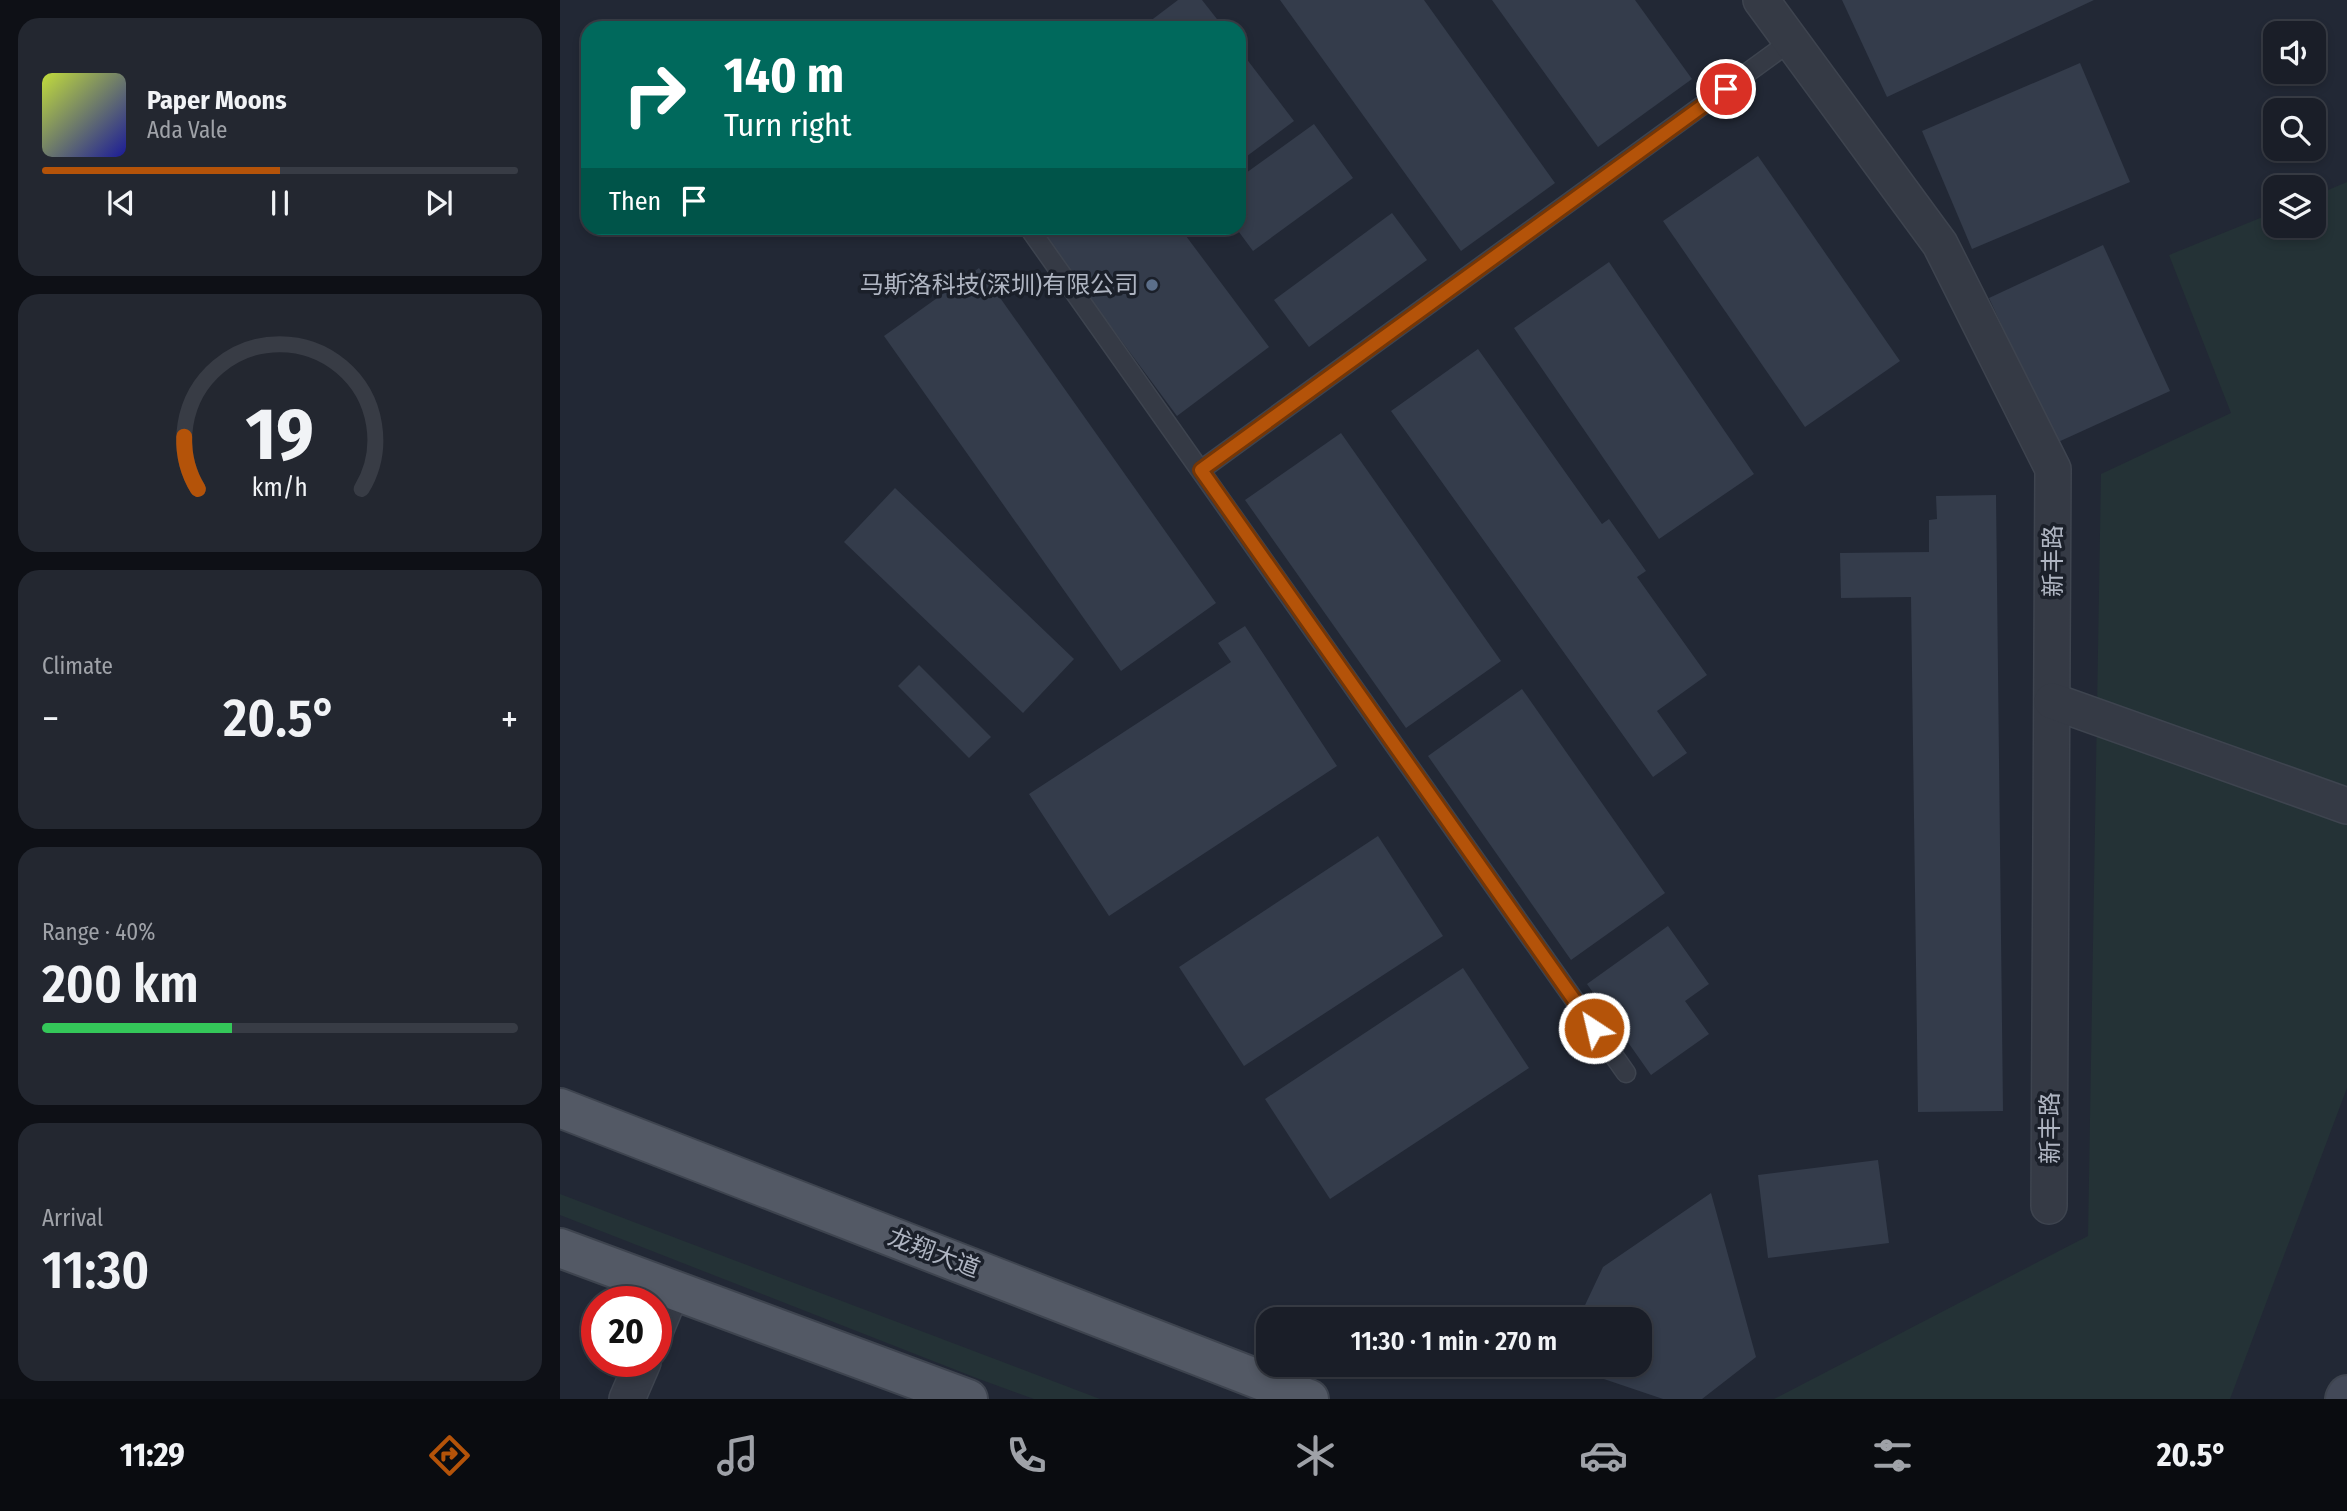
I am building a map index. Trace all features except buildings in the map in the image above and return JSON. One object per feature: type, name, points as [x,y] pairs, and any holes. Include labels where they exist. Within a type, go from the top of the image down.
[{"type":"main road","name":"龙翔大道","points":[[560,1108],[1309,1399]]},
{"type":"main road","points":[[560,1248],[661,1286]]},
{"type":"main road","points":[[672,1290],[968,1399]]},
{"type":"street","name":"新丰路","points":[[1762,0],[1940,243],[2053,470],[2049,1206]]},
{"type":"street","points":[[2052,701],[2347,806]]},
{"type":"street","points":[[627,1399],[637,1377]]},
{"type":"lane","points":[[1201,470],[1791,41]]},
{"type":"lane","points":[[1035,235],[1626,1073]]},
{"type":"shaded area","points":[[2347,182],[2347,1088],[2230,1399],[1774,1399],[2088,1236],[2101,474],[2231,413],[2169,255],[2263,217],[2263,238],[2326,238],[2326,191]]},
{"type":"shaded area","points":[[560,1194],[1100,1399],[1034,1399],[979,1379],[560,1215]]},
{"type":"place","name":"马斯洛科技(深圳)有限公司","points":[[1152,285]]},
{"type":"route","points":[[1594,1028],[1201,470],[1726,89]]}]
